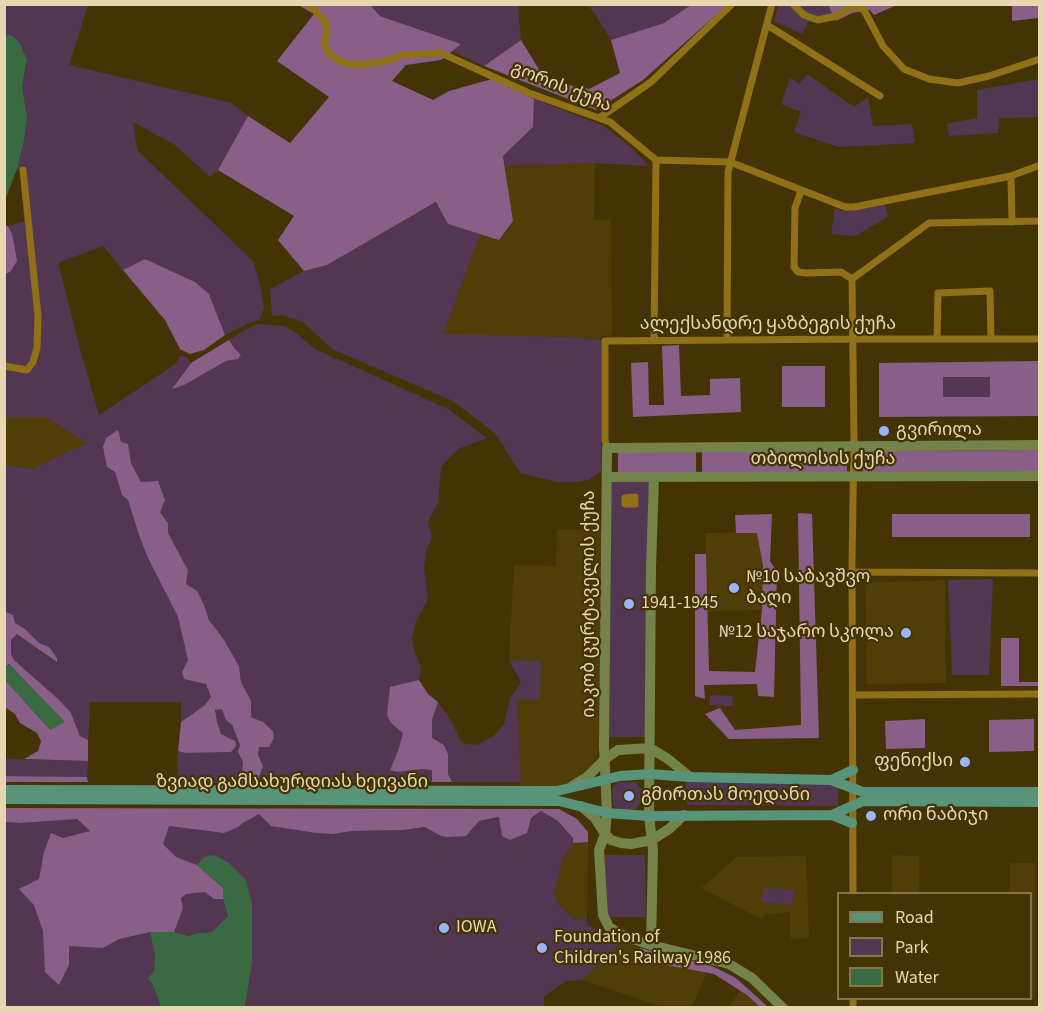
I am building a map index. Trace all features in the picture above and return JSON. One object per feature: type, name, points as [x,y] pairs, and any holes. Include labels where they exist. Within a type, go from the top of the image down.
[{"type":"main road","name":"თბილისის ქუჩა","points":[[607,448],[1040,445]]},
{"type":"main road","name":"იაკობ ცურტაველის ქუჩა","points":[[605,759],[607,448]]},
{"type":"main road","name":"თბილისის ქუჩა","points":[[607,477],[1040,476]]},
{"type":"main road","points":[[651,945],[652,840],[649,816],[654,477]]},
{"type":"main road","points":[[568,789],[587,777],[618,750],[650,748],[690,777]]},
{"type":"main road","points":[[605,759],[607,813],[605,834],[599,850],[603,915],[609,927],[626,937],[651,945],[729,964],[752,978],[783,1008]]},
{"type":"main road","points":[[831,780],[853,770]]},
{"type":"main road","points":[[568,789],[633,774],[650,774],[831,780],[863,792],[1040,792]]},
{"type":"main road","name":"ზვიად გამსახურდიას ხეივანი","points":[[4,799],[568,789]]},
{"type":"main road","name":"ზვიად გამსახურდიას ხეივანი","points":[[4,790],[237,795]]},
{"type":"main road","name":"ზვიად გამსახურდიას ხეივანი","points":[[269,795],[559,801],[579,805]]},
{"type":"main road","points":[[832,815],[864,801],[1040,802]]},
{"type":"main road","points":[[579,805],[595,818],[611,840],[631,844],[652,840],[684,815]]},
{"type":"main road","points":[[579,805],[607,813],[649,816],[832,815],[852,823]]},
{"type":"street","name":"გორის ქუჩა","points":[[307,4],[325,21],[327,32],[324,43],[330,55],[344,63],[362,65],[386,61],[403,55],[441,53],[529,93],[610,122],[656,160]]},
{"type":"street","points":[[599,118],[651,82],[732,4]]},
{"type":"street","points":[[727,340],[728,172],[772,4]]},
{"type":"street","points":[[793,4],[804,15],[818,20],[836,16],[852,6],[864,10],[883,46],[904,69],[929,79],[958,83],[989,76],[1040,59]]},
{"type":"street","points":[[766,25],[880,96]]},
{"type":"street","points":[[654,341],[656,160],[730,162],[844,207],[854,207],[1011,176],[1040,165]]},
{"type":"street","points":[[4,366],[27,370],[33,362],[37,348],[38,316],[23,170]]},
{"type":"street","points":[[1011,176],[1012,222]]},
{"type":"street","points":[[801,191],[795,208],[794,267],[798,272],[806,273],[841,272],[852,279]]},
{"type":"street","points":[[852,279],[930,224],[1040,221]]},
{"type":"street","points":[[852,279],[854,339],[853,892]]},
{"type":"street","points":[[937,339],[938,293],[990,291],[991,339]]},
{"type":"street","name":"ალექსანდრე ყაზბეგის ქუჩა","points":[[607,448],[605,440],[605,341],[1040,339]]},
{"type":"street","points":[[853,572],[1040,573]]},
{"type":"street","points":[[853,695],[1040,694]]},
{"type":"shaded area","points":[[298,5],[370,5],[380,16],[461,44],[441,60],[406,65],[392,81],[433,100],[449,91],[492,79],[534,99],[533,127],[503,156],[513,221],[499,240],[448,224],[436,202],[327,265],[304,271],[278,240],[294,216],[218,170],[248,116],[290,143],[329,97],[277,61],[314,14]]},
{"type":"shaded area","points":[[691,5],[727,5],[643,80],[596,110],[484,66],[521,40],[546,81],[589,89],[620,73],[611,40],[664,23]]},
{"type":"shaded area","points":[[828,5],[897,5],[874,15],[870,10],[852,13],[836,21]]},
{"type":"shaded area","points":[[1012,5],[1039,5],[1039,18],[1012,21]]},
{"type":"shaded area","points":[[595,163],[594,220],[611,220],[612,335],[600,336],[601,340],[569,337],[442,335],[480,234],[499,240],[513,222],[505,166]]},
{"type":"shaded area","points":[[4,226],[8,226],[12,234],[17,261],[10,272],[5,274]]},
{"type":"shaded area","points":[[145,259],[195,282],[209,294],[225,335],[204,350],[190,354],[180,349],[165,320],[123,270]]},
{"type":"shaded area","points":[[229,340],[241,355],[238,359],[226,361],[184,385],[172,389],[191,363]]},
{"type":"shaded area","points":[[679,345],[681,396],[710,395],[710,379],[740,378],[741,412],[633,417],[631,363],[648,362],[649,405],[664,405],[662,346]]},
{"type":"shaded area","points":[[1039,361],[1039,416],[879,417],[879,363]],"holes":[[[943,377],[990,377],[990,397],[943,397]]]},
{"type":"shaded area","points":[[782,366],[825,366],[825,407],[782,407]]},
{"type":"shaded area","points":[[5,417],[45,417],[88,443],[31,469],[5,465]]},
{"type":"shaded area","points":[[118,430],[121,442],[128,444],[131,463],[141,482],[158,481],[165,500],[160,512],[168,523],[168,533],[188,570],[186,584],[197,591],[209,620],[239,666],[241,682],[251,701],[251,717],[263,722],[273,731],[274,738],[269,747],[259,747],[258,755],[263,766],[257,783],[239,783],[243,762],[238,752],[240,745],[222,709],[215,710],[217,722],[221,734],[235,741],[236,746],[231,752],[185,753],[178,751],[181,722],[205,705],[211,697],[206,684],[184,679],[182,672],[188,660],[178,617],[148,558],[128,500],[122,495],[115,472],[107,467],[103,447],[106,438]]},
{"type":"shaded area","points":[[1039,450],[1039,471],[863,472],[863,451]]},
{"type":"shaded area","points":[[696,451],[696,473],[618,474],[618,452]]},
{"type":"shaded area","points":[[847,451],[847,472],[702,473],[702,452]]},
{"type":"shaded area","points":[[798,513],[812,514],[819,738],[729,739],[705,714],[720,708],[735,730],[801,725]]},
{"type":"shaded area","points":[[772,514],[770,561],[777,572],[774,697],[758,696],[757,684],[704,685],[705,699],[695,696],[695,554],[706,554],[709,671],[755,672],[762,610],[763,566],[757,533],[736,533],[735,515]]},
{"type":"shaded area","points":[[892,514],[1030,514],[1030,537],[892,537]]},
{"type":"shaded area","points":[[557,529],[601,530],[600,750],[592,765],[575,780],[553,789],[521,790],[517,699],[540,661],[509,660],[514,565],[556,566]]},
{"type":"shaded area","name":"№10 საბავშვო ბაღი","points":[[757,532],[763,566],[762,610],[707,611],[705,533]]},
{"type":"shaded area","name":"№12 საჯარო სკოლა","points":[[945,580],[946,683],[867,684],[865,583]]},
{"type":"shaded area","points":[[4,613],[13,615],[15,623],[39,643],[49,647],[57,658],[57,662],[17,634],[11,640],[11,654],[14,660],[71,713],[80,736],[88,740],[88,761],[24,759],[38,751],[41,741],[37,733],[20,723],[15,714],[5,707],[5,680],[50,729],[64,722],[9,664],[5,668]]},
{"type":"shaded area","points":[[1001,638],[1019,638],[1019,682],[1039,682],[1039,686],[1001,686]]},
{"type":"shaded area","points":[[419,680],[428,694],[438,702],[432,720],[432,738],[444,745],[448,754],[448,774],[452,782],[432,782],[432,770],[397,772],[390,770],[403,733],[391,723],[387,715],[390,687]]},
{"type":"shaded area","points":[[925,719],[925,748],[886,749],[885,721]]},
{"type":"shaded area","points":[[1034,719],[1034,751],[989,752],[989,720]]},
{"type":"shaded area","points":[[5,776],[87,777],[88,782],[5,782]]},
{"type":"shaded area","points":[[4,808],[559,809],[577,819],[588,832],[588,842],[573,843],[573,838],[558,821],[541,811],[531,818],[527,833],[510,840],[502,836],[499,817],[479,821],[466,836],[448,837],[441,836],[425,827],[333,834],[316,833],[271,826],[259,814],[224,833],[169,826],[163,844],[176,857],[197,865],[223,888],[223,899],[214,899],[205,892],[186,894],[181,898],[183,908],[174,932],[150,932],[119,939],[103,948],[69,946],[69,965],[59,985],[45,972],[43,931],[34,905],[19,889],[39,879],[44,852],[51,833],[63,838],[90,831],[77,819],[5,822]]},
{"type":"shaded area","points":[[588,842],[587,918],[575,920],[560,906],[554,893],[563,859],[573,843]]},
{"type":"shaded area","points":[[892,855],[919,856],[919,892],[892,892]]},
{"type":"shaded area","points":[[806,856],[809,938],[791,939],[790,912],[766,914],[761,919],[701,888],[737,857]]},
{"type":"shaded area","points":[[1010,863],[1035,863],[1035,999],[1032,999],[1032,892],[1010,892]]},
{"type":"shaded area","points":[[621,941],[640,948],[638,960],[706,973],[692,1007],[663,1007],[582,980]]},
{"type":"shaded area","points":[[640,948],[712,966],[736,978],[768,1007],[760,1007],[747,995],[714,974],[638,960]]},
{"type":"shaded area","points":[[740,991],[747,995],[760,1007],[728,1008]]},
{"type":"green space","points":[[779,4],[828,5],[836,21],[808,22],[802,34],[774,21]]},
{"type":"green space","points":[[5,5],[88,5],[69,65],[231,103],[248,116],[218,170],[210,177],[175,145],[133,122],[137,150],[253,261],[264,308],[259,320],[225,335],[209,294],[195,282],[145,259],[123,270],[103,246],[58,263],[99,415],[177,363],[179,356],[186,357],[191,363],[173,389],[226,361],[238,359],[241,355],[229,340],[257,324],[284,326],[315,349],[448,409],[487,438],[458,449],[441,467],[438,503],[428,522],[432,538],[426,551],[424,568],[428,599],[416,621],[412,638],[421,668],[419,680],[390,688],[391,723],[403,733],[390,770],[432,770],[432,782],[257,783],[263,766],[258,755],[263,722],[251,717],[251,701],[241,682],[239,666],[209,620],[204,605],[186,584],[188,570],[168,533],[168,523],[141,482],[131,463],[130,454],[115,472],[122,495],[128,499],[148,558],[178,617],[188,660],[182,672],[206,684],[211,697],[205,705],[181,722],[181,702],[90,702],[88,740],[80,736],[75,722],[14,660],[11,654],[11,640],[17,633],[56,662],[49,647],[39,643],[5,613],[5,465],[31,469],[87,443],[45,417],[5,417],[5,274],[10,272],[13,246],[12,234],[8,226],[29,220],[23,170],[17,169],[27,117],[22,86],[27,65],[11,35],[5,36]]},
{"type":"green space","points":[[370,5],[518,5],[521,40],[484,66],[452,51],[460,44],[380,16]]},
{"type":"green space","points":[[587,5],[691,5],[664,23],[611,40]]},
{"type":"green space","points":[[807,74],[854,107],[868,97],[873,126],[912,124],[915,143],[838,147],[794,132],[801,112],[781,104],[790,78],[800,84]]},
{"type":"green space","points":[[1039,79],[1039,117],[999,118],[998,133],[949,136],[947,124],[977,118],[977,90]]},
{"type":"green space","points":[[534,99],[604,126],[633,149],[649,166],[595,163],[505,166],[503,156],[533,127]]},
{"type":"green space","points":[[437,202],[448,224],[480,234],[443,334],[601,340],[601,472],[588,480],[558,482],[520,473],[496,434],[453,401],[332,349],[303,322],[283,315],[272,316],[270,289],[304,271],[327,265]]},
{"type":"green space","points":[[885,204],[888,217],[855,236],[831,234],[835,208],[841,211]]},
{"type":"green space","points":[[943,376],[991,377],[991,397],[943,397]]},
{"type":"green space","points":[[649,481],[649,737],[609,737],[611,482]]},
{"type":"green space","points":[[993,579],[989,675],[952,675],[948,580]]},
{"type":"green space","points":[[509,660],[541,661],[540,700],[517,699],[521,782],[452,782],[448,774],[448,754],[444,745],[432,738],[432,720],[438,702],[462,743],[476,745],[494,736],[504,724],[510,699],[521,682]]},
{"type":"green space","points":[[710,695],[733,696],[732,706],[709,705]]},
{"type":"green space","points":[[215,709],[223,709],[226,720],[232,725],[240,745],[238,752],[243,762],[239,783],[177,783],[178,751],[185,753],[231,752],[235,741],[221,734]]},
{"type":"green space","points":[[5,759],[88,761],[87,777],[5,776]]},
{"type":"green space","points":[[685,778],[838,783],[838,806],[687,805]]},
{"type":"green space","points":[[617,782],[635,782],[641,789],[640,804],[635,809],[618,810],[613,805],[612,789]]},
{"type":"green space","points":[[541,811],[558,821],[573,838],[573,843],[563,859],[554,893],[560,906],[575,920],[587,918],[587,925],[621,941],[582,980],[566,981],[544,997],[544,1007],[245,1007],[252,903],[197,865],[223,888],[223,899],[228,916],[212,932],[189,936],[174,932],[150,932],[155,955],[154,970],[148,979],[153,985],[161,1007],[5,1007],[4,822],[77,819],[90,831],[48,843],[168,826],[238,827],[259,814],[333,834],[353,831],[403,830],[499,817],[531,818]]},
{"type":"green space","points":[[605,855],[645,855],[646,917],[605,917]]},
{"type":"green space","points":[[763,887],[794,890],[792,905],[762,902]]},
{"type":"water","points":[[10,35],[20,44],[27,60],[22,86],[27,117],[17,169],[5,200],[4,36]]},
{"type":"water","points":[[9,664],[65,722],[50,730],[5,680],[5,668]]},
{"type":"water","points":[[214,855],[229,863],[246,880],[252,903],[252,962],[245,1007],[161,1007],[153,985],[148,979],[154,970],[155,955],[150,932],[174,932],[189,936],[212,932],[228,916],[223,899],[223,888],[197,865],[204,857]]},
{"type":"place","name":"გვირილა","points":[[884,431]]},
{"type":"place","name":"№10 საბავშვო ბაღი","points":[[734,588]]},
{"type":"place","name":"1941-1945","points":[[629,604]]},
{"type":"place","name":"№12 საჯარო სკოლა","points":[[906,633]]},
{"type":"place","name":"ფენიქსი","points":[[965,762]]},
{"type":"place","name":"გმირთას მოედანი","points":[[629,796]]},
{"type":"place","name":"ორი ნაბიჯი","points":[[871,816]]},
{"type":"place","name":"IOWA","points":[[444,928]]},
{"type":"place","name":"Foundation of Children's Railway 1986","points":[[542,948]]}]
